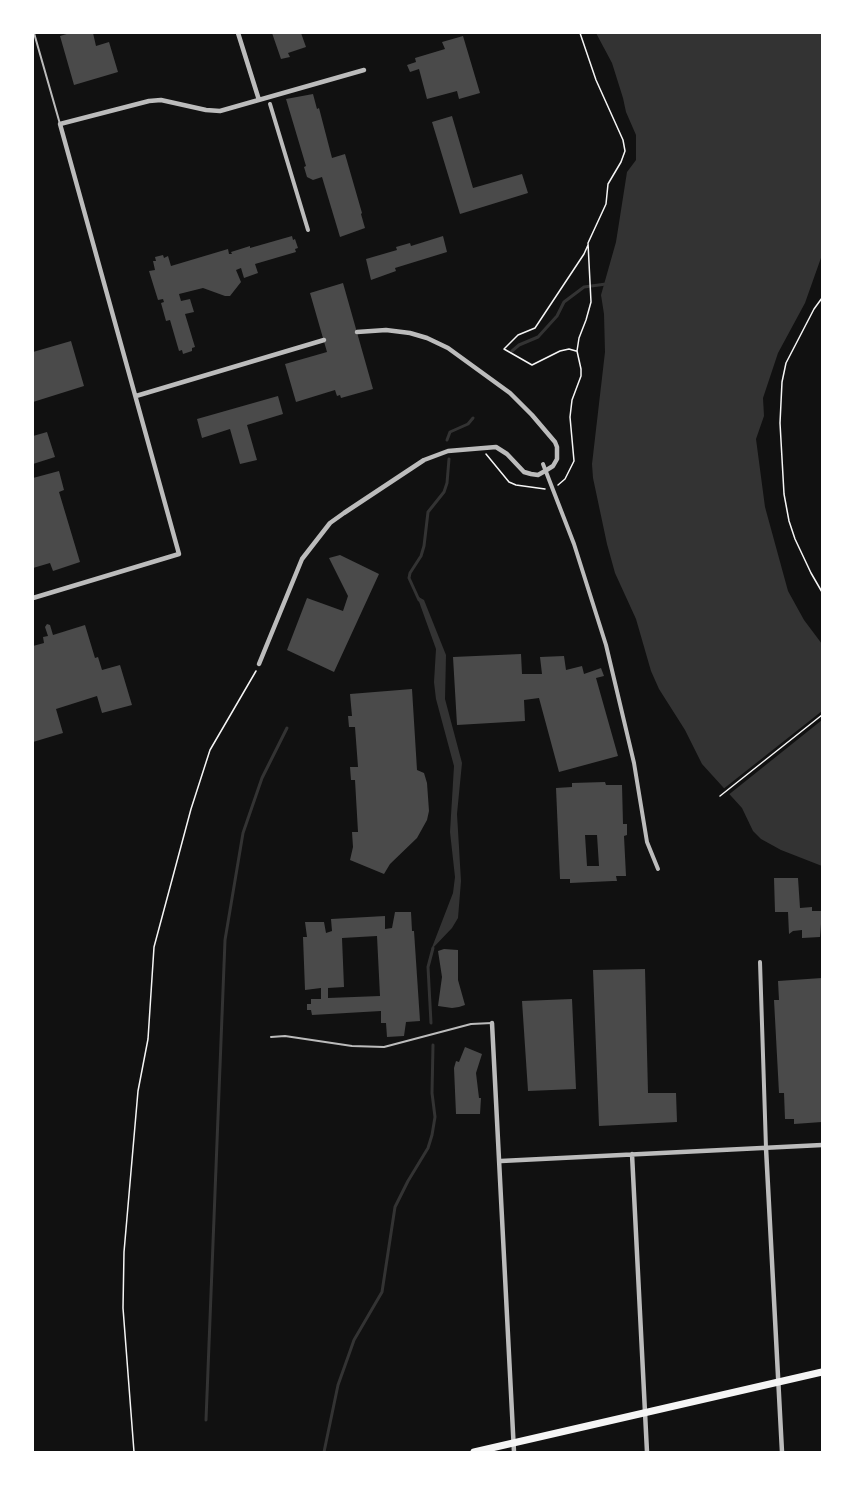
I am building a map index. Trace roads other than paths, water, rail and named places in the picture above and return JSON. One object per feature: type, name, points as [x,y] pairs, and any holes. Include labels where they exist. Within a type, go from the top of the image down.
[{"type":"main road","points":[[474,1452],[822,1372]]},
{"type":"street","points":[[238,33],[259,100]]},
{"type":"street","points":[[33,598],[179,554],[60,124],[149,101],[161,100],[220,111],[364,70]]},
{"type":"street","points":[[270,104],[308,230]]},
{"type":"street","points":[[259,664],[303,559],[330,523],[435,455],[481,447],[496,447],[524,471],[538,475],[553,466],[557,459],[555,442],[515,397],[448,348],[428,338],[410,333],[386,330],[357,332]]},
{"type":"street","points":[[136,396],[324,340]]},
{"type":"street","points":[[543,464],[574,544],[606,645],[634,763],[647,842],[658,869]]},
{"type":"street","points":[[760,962],[766,1149],[782,1452]]},
{"type":"street","points":[[492,1023],[501,1161],[514,1452]]},
{"type":"street","points":[[501,1161],[822,1145]]},
{"type":"street","points":[[632,1154],[648,1452]]},
{"type":"lane","points":[[34,33],[60,124]]},
{"type":"lane","points":[[271,1037],[285,1036],[352,1046],[384,1047],[471,1024],[492,1023]]},
{"type":"waterway","points":[[512,351],[519,345],[538,337],[557,316],[564,302],[584,287],[606,284]]},
{"type":"waterway","points":[[447,440],[450,432],[468,424],[473,418]]},
{"type":"waterway","points":[[419,600],[409,578],[410,573],[421,556],[424,546],[428,512],[444,492],[449,459]]},
{"type":"waterway","points":[[206,1420],[225,940],[243,833],[262,778],[287,728]]},
{"type":"waterway","points":[[431,1023],[428,967],[433,948]]},
{"type":"waterway","points":[[324,1452],[338,1385],[354,1340],[382,1292],[395,1207],[428,1148],[432,1135],[435,1117],[432,1093],[433,1045]]}]
